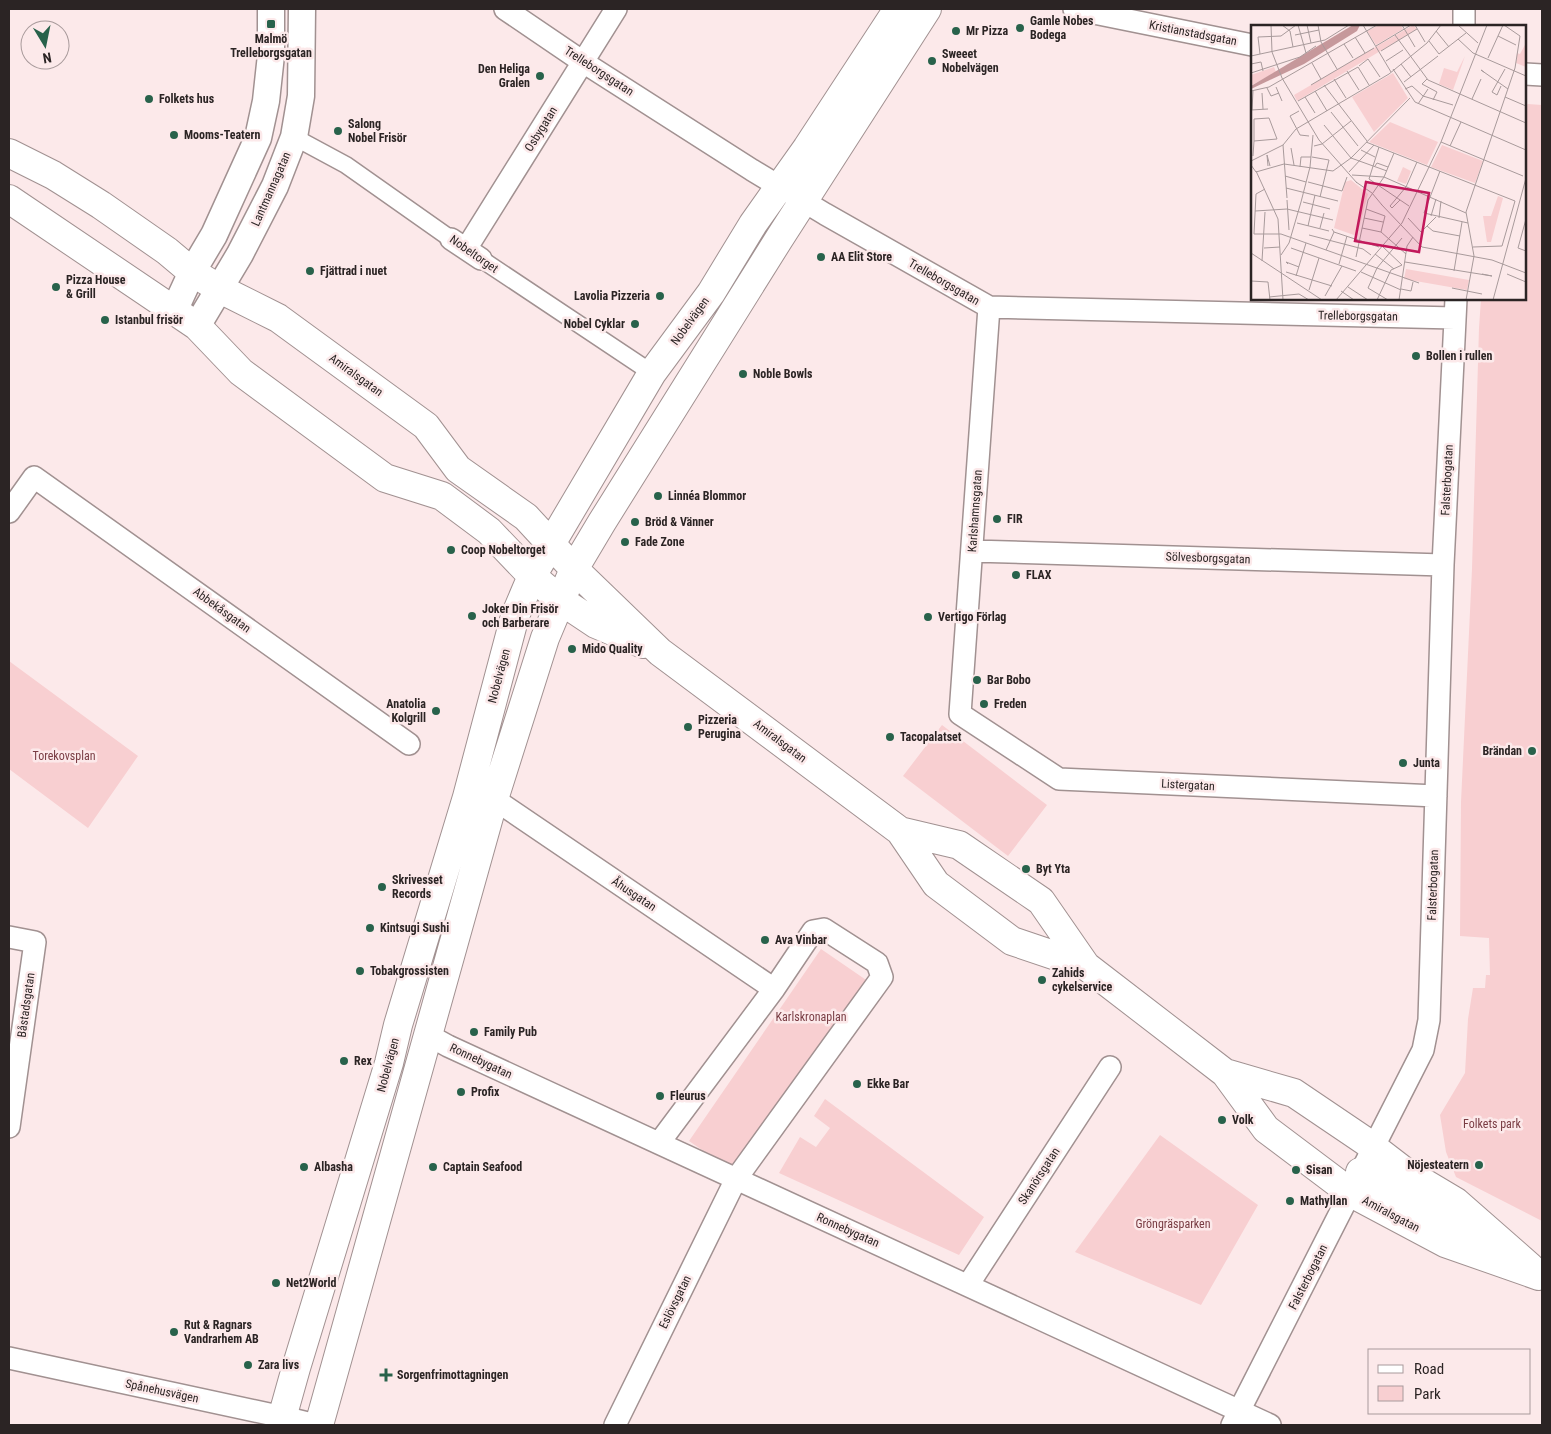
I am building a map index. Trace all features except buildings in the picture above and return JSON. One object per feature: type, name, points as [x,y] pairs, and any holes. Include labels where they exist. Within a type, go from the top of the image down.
[{"type":"main road","name":"Nobelvägen","points":[[282,1421],[296,1368],[389,1064],[398,1025],[467,797],[515,616],[532,576],[652,373],[710,293],[779,186],[807,148],[898,9]]},
{"type":"main road","points":[[317,1425],[494,799],[542,645],[560,600],[574,568],[927,9]]},
{"type":"main road","name":"Amiralsgatan","points":[[9,153],[53,175],[101,205],[167,251],[192,272],[220,289],[278,318],[426,426],[458,468],[526,517],[550,544],[660,652],[900,831],[936,884],[1012,941],[1086,966]]},
{"type":"main road","name":"Amiralsgatan","points":[[9,199],[197,326],[240,372],[385,478],[442,496],[489,531],[532,576],[560,600],[596,624],[660,652]]},
{"type":"main road","name":"Amiralsgatan","points":[[900,831],[959,845],[1041,901],[1086,966],[1225,1073],[1266,1129],[1355,1182],[1403,1194],[1541,1277]]},
{"type":"main road","name":"Amiralsgatan","points":[[1225,1073],[1294,1093],[1373,1147],[1404,1172],[1456,1202],[1541,1277]]},
{"type":"street","points":[[174,311],[192,272],[214,235],[258,138],[266,101],[271,55],[271,9]]},
{"type":"street","name":"Lantmannagatan","points":[[197,326],[240,254],[275,186],[294,137],[301,96],[302,9]]},
{"type":"street","name":"Trelleborgsgatan","points":[[505,9],[583,62],[779,186],[989,307],[1455,309]]},
{"type":"street","name":"Osbygatan","points":[[466,249],[616,9]]},
{"type":"street","name":"Kristianstadsgatan","points":[[1074,9],[1251,45]]},
{"type":"street","points":[[1464,9],[1464,25]]},
{"type":"street","points":[[1526,74],[1542,75]]},
{"type":"street","name":"Nobeltorget","points":[[294,137],[346,165],[466,249],[652,373]]},
{"type":"street","name":"Karlshamnsgatan","points":[[960,714],[989,307]]},
{"type":"street","name":"Falsterbogatan","points":[[1236,1419],[1355,1182],[1406,1087],[1423,1050],[1428,1020],[1443,565],[1455,309]]},
{"type":"street","name":"Abbekåsgatan","points":[[9,512],[34,477],[409,744]]},
{"type":"street","name":"Sölvesborgsgatan","points":[[972,551],[1443,565]]},
{"type":"street","name":"Listergatan","points":[[960,714],[1059,779],[1436,796]]},
{"type":"street","name":"Åhusgatan","points":[[494,799],[774,989]]},
{"type":"street","points":[[659,1143],[774,989],[812,931],[824,929],[877,963],[882,977],[736,1179]]},
{"type":"street","name":"Båstadsgatan","points":[[9,937],[34,942],[9,1128]]},
{"type":"street","name":"Ronnebygatan","points":[[428,1035],[448,1046],[968,1285],[1236,1419],[1270,1425]]},
{"type":"street","name":"Skanörsgatan","points":[[968,1285],[1110,1067]]},
{"type":"street","name":"Eslövsgatan","points":[[615,1425],[736,1179]]},
{"type":"street","name":"Spånehusvägen","points":[[9,1358],[282,1421],[317,1425]]},
{"type":"green space","name":"Folkets park","points":[[1526,105],[1542,105],[1542,1221],[1456,1177],[1446,1152],[1440,1115],[1465,1073],[1468,1019],[1473,988],[1485,988],[1486,975],[1490,975],[1489,938],[1460,936],[1461,802],[1472,569],[1479,328],[1481,300],[1526,300]]},
{"type":"green space","name":"Torekovsplan","points":[[9,661],[138,756],[88,828],[9,769]]},
{"type":"green space","points":[[942,725],[1047,805],[1008,856],[903,776]]},
{"type":"green space","name":"Karlskronaplan","points":[[821,949],[872,984],[740,1176],[689,1141]]},
{"type":"green space","points":[[825,1099],[984,1217],[959,1255],[779,1173],[800,1137],[816,1147],[830,1128],[814,1116]]},
{"type":"green space","name":"Gröngräsparken","points":[[1160,1135],[1258,1205],[1201,1305],[1075,1252]]},
{"type":"place","name":"Malmö Trelleborgsgatan","points":[[271,24]]},
{"type":"place","name":"Gamle Nobes Bodega","points":[[1020,28]]},
{"type":"place","name":"Mr Pizza","points":[[956,31]]},
{"type":"place","name":"Sweeet Nobelvägen","points":[[932,61]]},
{"type":"place","name":"Den Heliga Gralen","points":[[540,76]]},
{"type":"place","name":"Folkets hus","points":[[149,99]]},
{"type":"place","name":"Salong Nobel Frisör","points":[[338,131]]},
{"type":"place","name":"Mooms-Teatern","points":[[174,135]]},
{"type":"place","name":"AA Elit Store","points":[[821,257]]},
{"type":"place","name":"Fjättrad i nuet","points":[[310,271]]},
{"type":"place","name":"Pizza House & Grill","points":[[56,287]]},
{"type":"place","name":"Lavolia Pizzeria","points":[[660,296]]},
{"type":"place","name":"Istanbul frisör","points":[[105,320]]},
{"type":"place","name":"Nobel Cyklar","points":[[635,324]]},
{"type":"place","name":"Bollen i rullen","points":[[1416,356]]},
{"type":"place","name":"Noble Bowls","points":[[743,374]]},
{"type":"place","name":"Linnéa Blommor","points":[[658,496]]},
{"type":"place","name":"FIR","points":[[997,519]]},
{"type":"place","name":"Bröd & Vänner","points":[[635,522]]},
{"type":"place","name":"Fade Zone","points":[[625,542]]},
{"type":"place","name":"Coop Nobeltorget","points":[[451,550]]},
{"type":"place","name":"FLAX","points":[[1016,575]]},
{"type":"place","name":"Joker Din Frisör och Barberare","points":[[472,616]]},
{"type":"place","name":"Vertigo Förlag","points":[[928,617]]},
{"type":"place","name":"Mido Quality","points":[[572,649]]},
{"type":"place","name":"Bar Bobo","points":[[977,680]]},
{"type":"place","name":"Freden","points":[[984,704]]},
{"type":"place","name":"Anatolia Kolgrill","points":[[436,711]]},
{"type":"place","name":"Pizzeria Perugina","points":[[688,727]]},
{"type":"place","name":"Tacopalatset","points":[[890,737]]},
{"type":"place","name":"Brändan","points":[[1532,751]]},
{"type":"place","name":"Junta","points":[[1403,763]]},
{"type":"place","name":"Byt Yta","points":[[1026,869]]},
{"type":"place","name":"Skrivesset Records","points":[[382,887]]},
{"type":"place","name":"Kintsugi Sushi","points":[[370,928]]},
{"type":"place","name":"Ava Vinbar","points":[[765,940]]},
{"type":"place","name":"Tobakgrossisten","points":[[360,971]]},
{"type":"place","name":"Zahids cykelservice","points":[[1042,980]]},
{"type":"place","name":"Family Pub","points":[[474,1032]]},
{"type":"place","name":"Rex","points":[[344,1061]]},
{"type":"place","name":"Ekke Bar","points":[[857,1084]]},
{"type":"place","name":"Profix","points":[[461,1092]]},
{"type":"place","name":"Fleurus","points":[[660,1096]]},
{"type":"place","name":"Volk","points":[[1222,1120]]},
{"type":"place","name":"Nöjesteatern","points":[[1479,1165]]},
{"type":"place","name":"Albasha","points":[[304,1167]]},
{"type":"place","name":"Captain Seafood","points":[[433,1167]]},
{"type":"place","name":"Sisan","points":[[1296,1170]]},
{"type":"place","name":"Mathyllan","points":[[1290,1201]]},
{"type":"place","name":"Net2World","points":[[276,1283]]},
{"type":"place","name":"Rut & Ragnars Vandrarhem AB","points":[[174,1332]]},
{"type":"place","name":"Zara livs","points":[[248,1365]]},
{"type":"place","name":"Sorgenfrimottagningen","points":[[386,1375]]}]
